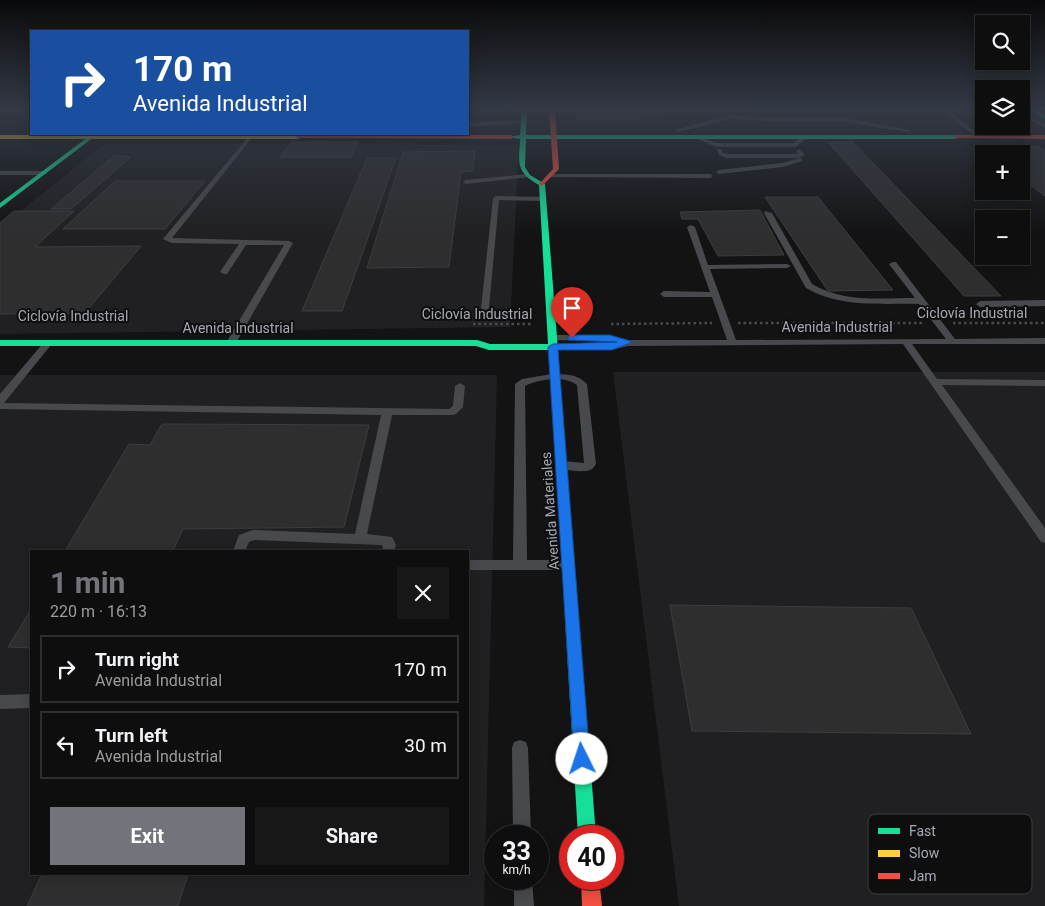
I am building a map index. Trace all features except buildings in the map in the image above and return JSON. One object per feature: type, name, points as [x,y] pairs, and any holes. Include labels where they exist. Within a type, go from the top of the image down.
[{"type":"main road","points":[[0,206],[72,151]]},
{"type":"main road","points":[[522,151],[522,167],[528,176],[546,180]]},
{"type":"main road","name":"Avenida Materiales","points":[[555,151],[556,169],[546,180],[543,199],[556,377],[571,407],[562,465],[586,825]]},
{"type":"main road","name":"Avenida Industrial","points":[[0,343],[477,343],[489,347],[553,342]]},
{"type":"main road","points":[[591,890],[592,906]]},
{"type":"lane","points":[[232,343],[289,244],[286,242],[172,241],[167,239],[233,151]]},
{"type":"lane","points":[[720,151],[721,154],[727,156],[765,151]]},
{"type":"lane","points":[[719,172],[783,165],[800,161],[799,151]]},
{"type":"lane","points":[[0,173],[44,173]]},
{"type":"lane","points":[[466,182],[494,181],[508,177],[528,176]]},
{"type":"lane","points":[[546,180],[710,176]]},
{"type":"lane","points":[[485,308],[497,194],[543,199]]},
{"type":"lane","points":[[768,213],[809,286],[819,293],[846,300],[920,301]]},
{"type":"lane","points":[[691,226],[732,342]]},
{"type":"lane","points":[[224,272],[245,241]]},
{"type":"lane","points":[[893,264],[953,342]]},
{"type":"lane","points":[[706,266],[786,266]]},
{"type":"lane","points":[[664,294],[716,295]]},
{"type":"lane","points":[[980,304],[1045,303]]},
{"type":"lane","name":"Avenida Industrial","points":[[553,342],[612,347],[628,342],[1045,341]]},
{"type":"lane","points":[[906,342],[1045,538]]},
{"type":"lane","points":[[0,401],[48,343]]},
{"type":"lane","points":[[520,564],[520,384],[528,379],[556,377],[580,381],[582,384],[571,407],[590,464],[587,467],[562,465]]},
{"type":"lane","points":[[933,382],[1045,383]]},
{"type":"lane","points":[[0,406],[452,412],[458,407],[460,386]]},
{"type":"lane","points":[[360,538],[387,412]]},
{"type":"lane","points":[[240,550],[244,539],[253,535],[360,538],[387,541],[390,545],[388,550]]},
{"type":"lane","points":[[469,565],[568,565]]},
{"type":"lane","points":[[0,702],[30,701]]},
{"type":"lane","points":[[520,748],[522,825]]},
{"type":"lane","points":[[523,890],[524,906]]},
{"type":"path","name":"Ciclovía Industrial","points":[[609,324],[1045,322]]},
{"type":"path","name":"Ciclovía Industrial","points":[[472,324],[552,324]]},
{"type":"shaded area","points":[[95,151],[519,151],[510,327],[0,334],[0,228]]},
{"type":"shaded area","points":[[613,372],[1045,372],[1045,906],[679,906]]},
{"type":"shaded area","points":[[0,375],[497,375],[486,825],[484,825],[484,906],[0,906]]},
{"type":"traffic: fast","points":[[0,206],[72,151]]},
{"type":"traffic: fast","points":[[523,151],[522,167],[528,176],[542,184]]},
{"type":"traffic: fast","points":[[542,184],[586,825]]},
{"type":"traffic: fast","points":[[0,343],[477,343],[489,347],[553,347]]},
{"type":"traffic: jam","points":[[542,184],[556,169],[555,151]]},
{"type":"traffic: jam","points":[[591,890],[592,906]]},
{"type":"route","points":[[572,338],[610,338],[628,342],[612,347],[553,347],[582,759]]}]
